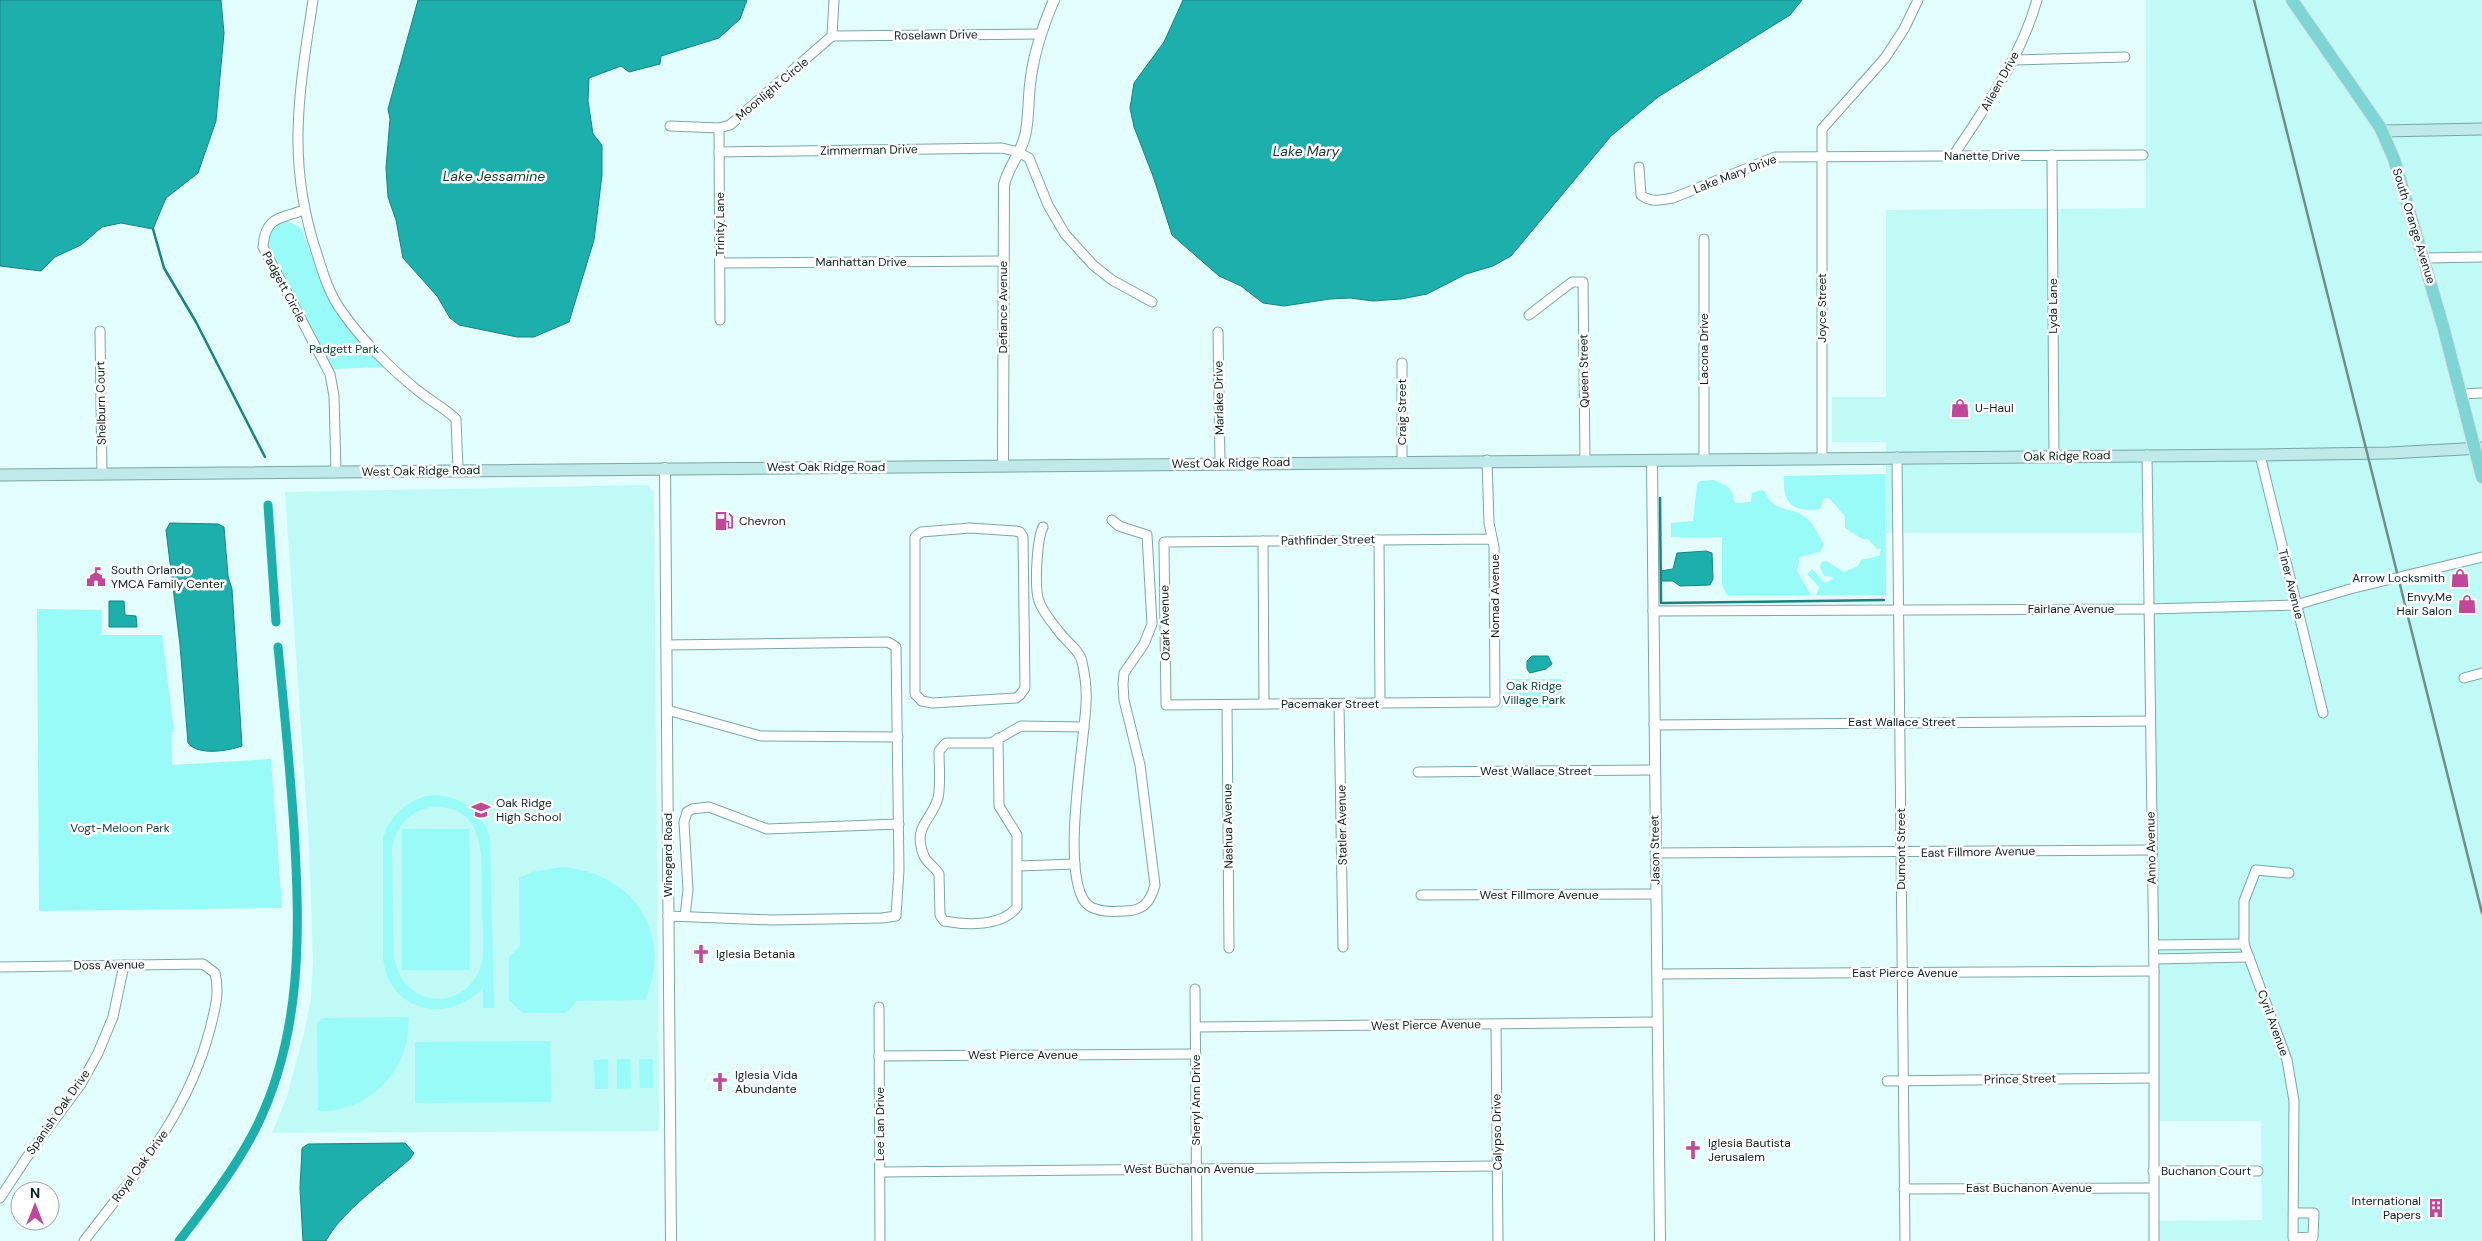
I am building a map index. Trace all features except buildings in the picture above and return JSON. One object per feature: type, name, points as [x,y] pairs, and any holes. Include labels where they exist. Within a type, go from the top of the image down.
[{"type":"main road","name":"South Orange Avenue","points":[[2292,0],[2382,131],[2400,176],[2478,448],[2482,477]]},
{"type":"main road","points":[[2382,131],[2482,129]]},
{"type":"main road","name":"Oak Ridge Road","points":[[1652,460],[2260,455],[2389,453],[2478,448]]},
{"type":"main road","name":"West Oak Ridge Road","points":[[0,475],[1652,460]]},
{"type":"street","points":[[313,0],[297,125],[298,172],[304,210],[325,281],[342,312],[365,339],[416,389],[445,408],[456,418],[458,470]]},
{"type":"street","points":[[832,36],[834,0]]},
{"type":"street","name":"Defiance Avenue","points":[[1003,465],[1004,185],[1007,171],[1024,139],[1028,122],[1030,85],[1040,34],[1054,0]]},
{"type":"street","points":[[1821,158],[1822,129],[1885,58],[1904,29],[1918,0]]},
{"type":"street","name":"Aileen Drive","points":[[1953,156],[1991,100],[2012,60],[2037,0]]},
{"type":"street","name":"Roselawn Drive","points":[[832,36],[1040,34]]},
{"type":"street","name":"Moonlight Circle","points":[[719,128],[730,125],[832,36]]},
{"type":"street","points":[[2012,60],[2125,57]]},
{"type":"street","points":[[670,126],[719,128]]},
{"type":"street","name":"Trinity Lane","points":[[719,128],[720,320]]},
{"type":"street","name":"Zimmerman Drive","points":[[719,152],[1002,148],[1018,152]]},
{"type":"street","points":[[1018,152],[1029,158],[1048,205],[1070,241],[1092,265],[1112,280],[1152,302]]},
{"type":"street","name":"Lake Mary Drive","points":[[1639,166],[1641,195],[1647,200],[1656,200],[1673,198],[1774,157],[1797,155],[1821,158]]},
{"type":"street","name":"Lyda Lane","points":[[2052,155],[2054,456]]},
{"type":"street","name":"Nanette Drive","points":[[1821,158],[2143,155]]},
{"type":"street","name":"Joyce Street","points":[[1821,158],[1822,458]]},
{"type":"street","name":"Padgett Circle","points":[[304,210],[270,223],[264,231],[263,247],[330,374],[335,403],[336,472]]},
{"type":"street","name":"Lacona Drive","points":[[1704,238],[1704,459]]},
{"type":"street","points":[[2424,258],[2482,257]]},
{"type":"street","name":"Manhattan Drive","points":[[720,263],[1003,261]]},
{"type":"street","name":"Queen Street","points":[[1529,315],[1572,282],[1582,282],[1585,460]]},
{"type":"street","name":"Shelburn Court","points":[[100,331],[102,474]]},
{"type":"street","name":"Marlake Drive","points":[[1218,332],[1220,463]]},
{"type":"street","name":"Craig Street","points":[[1402,363],[1402,461]]},
{"type":"street","points":[[2461,394],[2482,393]]},
{"type":"street","name":"Anno Avenue","points":[[2147,455],[2151,850],[2154,945],[2152,1078],[2154,1241]]},
{"type":"street","name":"Tiner Avenue","points":[[2260,455],[2323,712]]},
{"type":"street","name":"Dumont Street","points":[[1897,457],[1905,1241]]},
{"type":"street","name":"Nomad Avenue","points":[[1487,460],[1489,523],[1494,547],[1495,702]]},
{"type":"street","name":"Jason Street","points":[[1652,460],[1656,1022],[1660,1241]]},
{"type":"street","name":"Winegard Road","points":[[666,468],[671,1241]]},
{"type":"street","points":[[1043,527],[1037,548],[1038,601],[1059,632],[1082,659],[1086,701],[1074,840],[1079,891],[1086,903],[1108,912],[1130,911],[1143,907],[1151,899],[1155,885],[1145,798],[1123,684],[1124,673],[1144,644],[1152,624],[1147,535],[1119,526],[1112,520]]},
{"type":"street","points":[[970,528],[1015,530],[1020,532],[1023,537],[1025,688],[1016,698],[968,702],[932,703],[922,701],[915,694],[915,537],[921,532],[927,531],[970,528]]},
{"type":"street","name":"Pathfinder Street","points":[[1164,542],[1492,539]]},
{"type":"street","points":[[1379,540],[1380,703]]},
{"type":"street","points":[[1263,541],[1264,704]]},
{"type":"street","name":"Ozark Avenue","points":[[1164,542],[1166,705]]},
{"type":"street","name":"Fairlane Avenue","points":[[1653,611],[2148,608],[2296,605],[2350,589],[2482,557]]},
{"type":"street","points":[[666,645],[888,642],[896,647],[899,824],[896,916],[882,918],[772,920],[668,916]]},
{"type":"street","points":[[2464,678],[2482,673]]},
{"type":"street","name":"Pacemaker Street","points":[[1166,705],[1495,702]]},
{"type":"street","name":"Nashua Avenue","points":[[1227,704],[1229,948]]},
{"type":"street","name":"Statler Avenue","points":[[1340,704],[1343,947]]},
{"type":"street","points":[[667,710],[761,736],[898,737]]},
{"type":"street","name":"East Wallace Street","points":[[1654,725],[2150,721]]},
{"type":"street","points":[[998,738],[999,806],[1017,835],[1017,907],[1008,916],[986,922],[957,924],[944,921],[940,915],[939,874],[936,868],[925,859],[921,846],[921,828],[934,808],[938,796],[939,751],[946,743],[991,742],[998,738],[1020,726],[1084,727]]},
{"type":"street","name":"West Wallace Street","points":[[1418,772],[1654,770]]},
{"type":"street","points":[[684,916],[688,890],[684,822],[687,812],[692,809],[709,807],[767,829],[899,824]]},
{"type":"street","name":"East Fillmore Avenue","points":[[1655,854],[2151,850]]},
{"type":"street","points":[[1018,866],[1075,864]]},
{"type":"street","name":"Cyril Avenue","points":[[2288,873],[2256,870],[2244,900],[2244,944],[2288,1060],[2294,1101],[2294,1213]]},
{"type":"street","name":"West Fillmore Avenue","points":[[1421,895],[1656,894]]},
{"type":"street","points":[[2170,944],[2172,958]]},
{"type":"street","points":[[2154,945],[2244,944]]},
{"type":"street","points":[[2154,959],[2249,957]]},
{"type":"street","name":"Doss Avenue","points":[[0,967],[203,964],[215,972]]},
{"type":"street","name":"Spanish Oak Drive","points":[[0,1198],[27,1157],[81,1084],[98,1053],[113,1017],[124,965]]},
{"type":"street","name":"East Pierce Avenue","points":[[1657,974],[2154,971]]},
{"type":"street","name":"Royal Oak Drive","points":[[84,1241],[156,1148],[191,1084],[206,1042],[217,1000],[219,987],[215,972]]},
{"type":"street","name":"Sheryl Ann Drive","points":[[1195,990],[1197,1241]]},
{"type":"street","name":"Lee Lan Drive","points":[[879,1007],[880,1241]]},
{"type":"street","name":"West Pierce Avenue","points":[[1196,1027],[1656,1022]]},
{"type":"street","name":"Calypso Drive","points":[[1496,1024],[1498,1241]]},
{"type":"street","name":"West Pierce Avenue","points":[[879,1056],[1196,1054]]},
{"type":"street","name":"Prince Street","points":[[1887,1081],[2152,1078]]},
{"type":"street","name":"West Buchanon Avenue","points":[[880,1172],[1498,1166]]},
{"type":"street","name":"Buchanon Court","points":[[2153,1171],[2258,1171]]},
{"type":"street","name":"East Buchanon Avenue","points":[[1904,1189],[2153,1188]]},
{"type":"shaded area","points":[[2146,0],[2482,0],[2482,1241],[2155,1241],[2155,1221],[2262,1220],[2261,1121],[2154,1121],[2148,533],[1886,533],[1886,442],[1832,442],[1832,397],[1886,397],[1886,210],[2146,208]]},
{"type":"shaded area","name":"Oak Ridge High School","points":[[647,485],[654,492],[659,1131],[272,1133],[286,1099],[304,1034],[311,997],[313,961],[309,845],[285,492]]},
{"type":"green space","name":"Padgett Park","points":[[287,221],[301,228],[323,286],[384,367],[332,369],[267,242],[272,229]]},
{"type":"green space","points":[[1885,474],[1886,595],[1816,595],[1819,587],[1807,574],[1812,569],[1825,583],[1833,579],[1832,577],[1824,576],[1820,567],[1822,562],[1826,561],[1844,572],[1858,566],[1861,560],[1879,556],[1881,549],[1877,549],[1868,539],[1862,539],[1845,528],[1845,516],[1829,498],[1824,498],[1820,509],[1803,509],[1791,504],[1785,493],[1784,476]]},
{"type":"green space","points":[[1713,480],[1728,488],[1735,503],[1751,502],[1752,493],[1762,490],[1774,505],[1800,514],[1811,523],[1824,545],[1820,552],[1800,557],[1797,571],[1811,595],[1727,595],[1722,585],[1722,537],[1671,537],[1671,523],[1693,521],[1697,484],[1700,481]]},
{"type":"green space","name":"Vogt-Meloon Park","points":[[37,609],[101,610],[101,635],[162,635],[174,732],[171,732],[172,765],[271,759],[282,908],[39,911]]},
{"type":"green space","name":"Oak Ridge Village Park","points":[[1507,679],[1561,679],[1561,707],[1507,707]]},
{"type":"green space","points":[[437,795],[466,804],[480,818],[490,837],[494,1008],[483,1008],[483,988],[469,1000],[453,1006],[437,1009],[421,1007],[407,1001],[396,990],[387,976],[383,957],[383,838],[390,823],[399,811],[418,799]],"holes":[[[432,807],[451,809],[464,815],[473,826],[478,839],[482,872],[483,955],[482,962],[474,979],[463,991],[450,997],[435,999],[421,995],[408,986],[399,973],[394,955],[392,852],[393,843],[399,828],[409,817],[416,812]]]},
{"type":"green space","points":[[402,829],[469,829],[469,970],[402,970]]},
{"type":"green space","points":[[561,867],[586,871],[608,880],[627,893],[641,910],[650,930],[655,952],[653,976],[645,1000],[577,1001],[566,1013],[523,1013],[509,1000],[509,957],[520,946],[519,878],[532,872]]},
{"type":"green space","points":[[409,1017],[404,1051],[391,1076],[382,1086],[371,1095],[346,1108],[318,1111],[317,1023],[322,1018]]},
{"type":"green space","points":[[550,1041],[551,1102],[415,1103],[415,1042]]},
{"type":"green space","points":[[608,1059],[608,1089],[595,1089],[594,1060]]},
{"type":"green space","points":[[617,1059],[630,1059],[631,1088],[617,1089]]},
{"type":"green space","points":[[639,1059],[653,1059],[653,1088],[640,1088]]},
{"type":"water","points":[[0,0],[221,0],[224,33],[216,121],[198,173],[166,198],[153,229],[121,223],[102,227],[81,245],[55,257],[41,271],[0,266]]},
{"type":"water","name":"Lake Jessamine","points":[[418,0],[747,0],[740,19],[719,38],[661,56],[660,64],[629,72],[621,66],[589,78],[588,101],[593,134],[602,145],[602,175],[594,240],[569,322],[534,337],[517,337],[459,325],[450,318],[437,296],[403,258],[396,220],[388,197],[386,168],[390,119],[388,109]]},
{"type":"water","name":"Lake Mary","points":[[1183,0],[1802,0],[1790,15],[1658,97],[1611,136],[1511,256],[1493,266],[1466,274],[1427,294],[1401,299],[1373,301],[1350,298],[1330,299],[1284,306],[1263,303],[1241,286],[1219,276],[1172,235],[1153,176],[1134,127],[1130,108],[1134,83],[1164,42]]},
{"type":"water","points":[[170,523],[218,524],[224,527],[228,576],[232,589],[242,746],[236,748],[206,751],[199,750],[188,743],[180,645],[166,530]]},
{"type":"water","points":[[1706,551],[1712,553],[1713,579],[1710,585],[1680,586],[1673,581],[1661,581],[1661,571],[1673,569],[1677,553]]},
{"type":"water","points":[[109,601],[124,601],[125,615],[136,616],[137,627],[109,627]]},
{"type":"water","points":[[1532,656],[1548,656],[1552,664],[1546,669],[1530,673],[1527,669],[1527,661]]},
{"type":"water","points":[[405,1143],[414,1153],[410,1159],[352,1208],[326,1241],[303,1241],[300,1188],[302,1148],[308,1144]]},
{"type":"waterway","points":[[153,229],[164,268],[196,322],[265,457]]},
{"type":"waterway","points":[[1660,498],[1661,603],[1884,600]]},
{"type":"waterway","points":[[268,505],[276,622]]},
{"type":"waterway","points":[[179,1241],[230,1172],[256,1128],[283,1056],[290,1018],[295,981],[297,943],[296,867],[291,783],[278,647]]},
{"type":"railway","points":[[2254,0],[2482,913]]},
{"type":"place","name":"U-Haul","points":[[1960,408]]},
{"type":"place","name":"Chevron","points":[[724,521]]},
{"type":"place","name":"South Orlando YMCA Family Center","points":[[96,577]]},
{"type":"place","name":"Arrow Locksmith","points":[[2460,578]]},
{"type":"place","name":"Envy.Me Hair Salon","points":[[2467,604]]},
{"type":"place","name":"Oak Ridge High School","points":[[481,810]]},
{"type":"place","name":"Iglesia Betania","points":[[701,954]]},
{"type":"place","name":"Iglesia Vida Abundante","points":[[720,1082]]},
{"type":"place","name":"Iglesia Bautista Jerusalem","points":[[1693,1150]]},
{"type":"place","name":"International Papers","points":[[2436,1208]]}]
